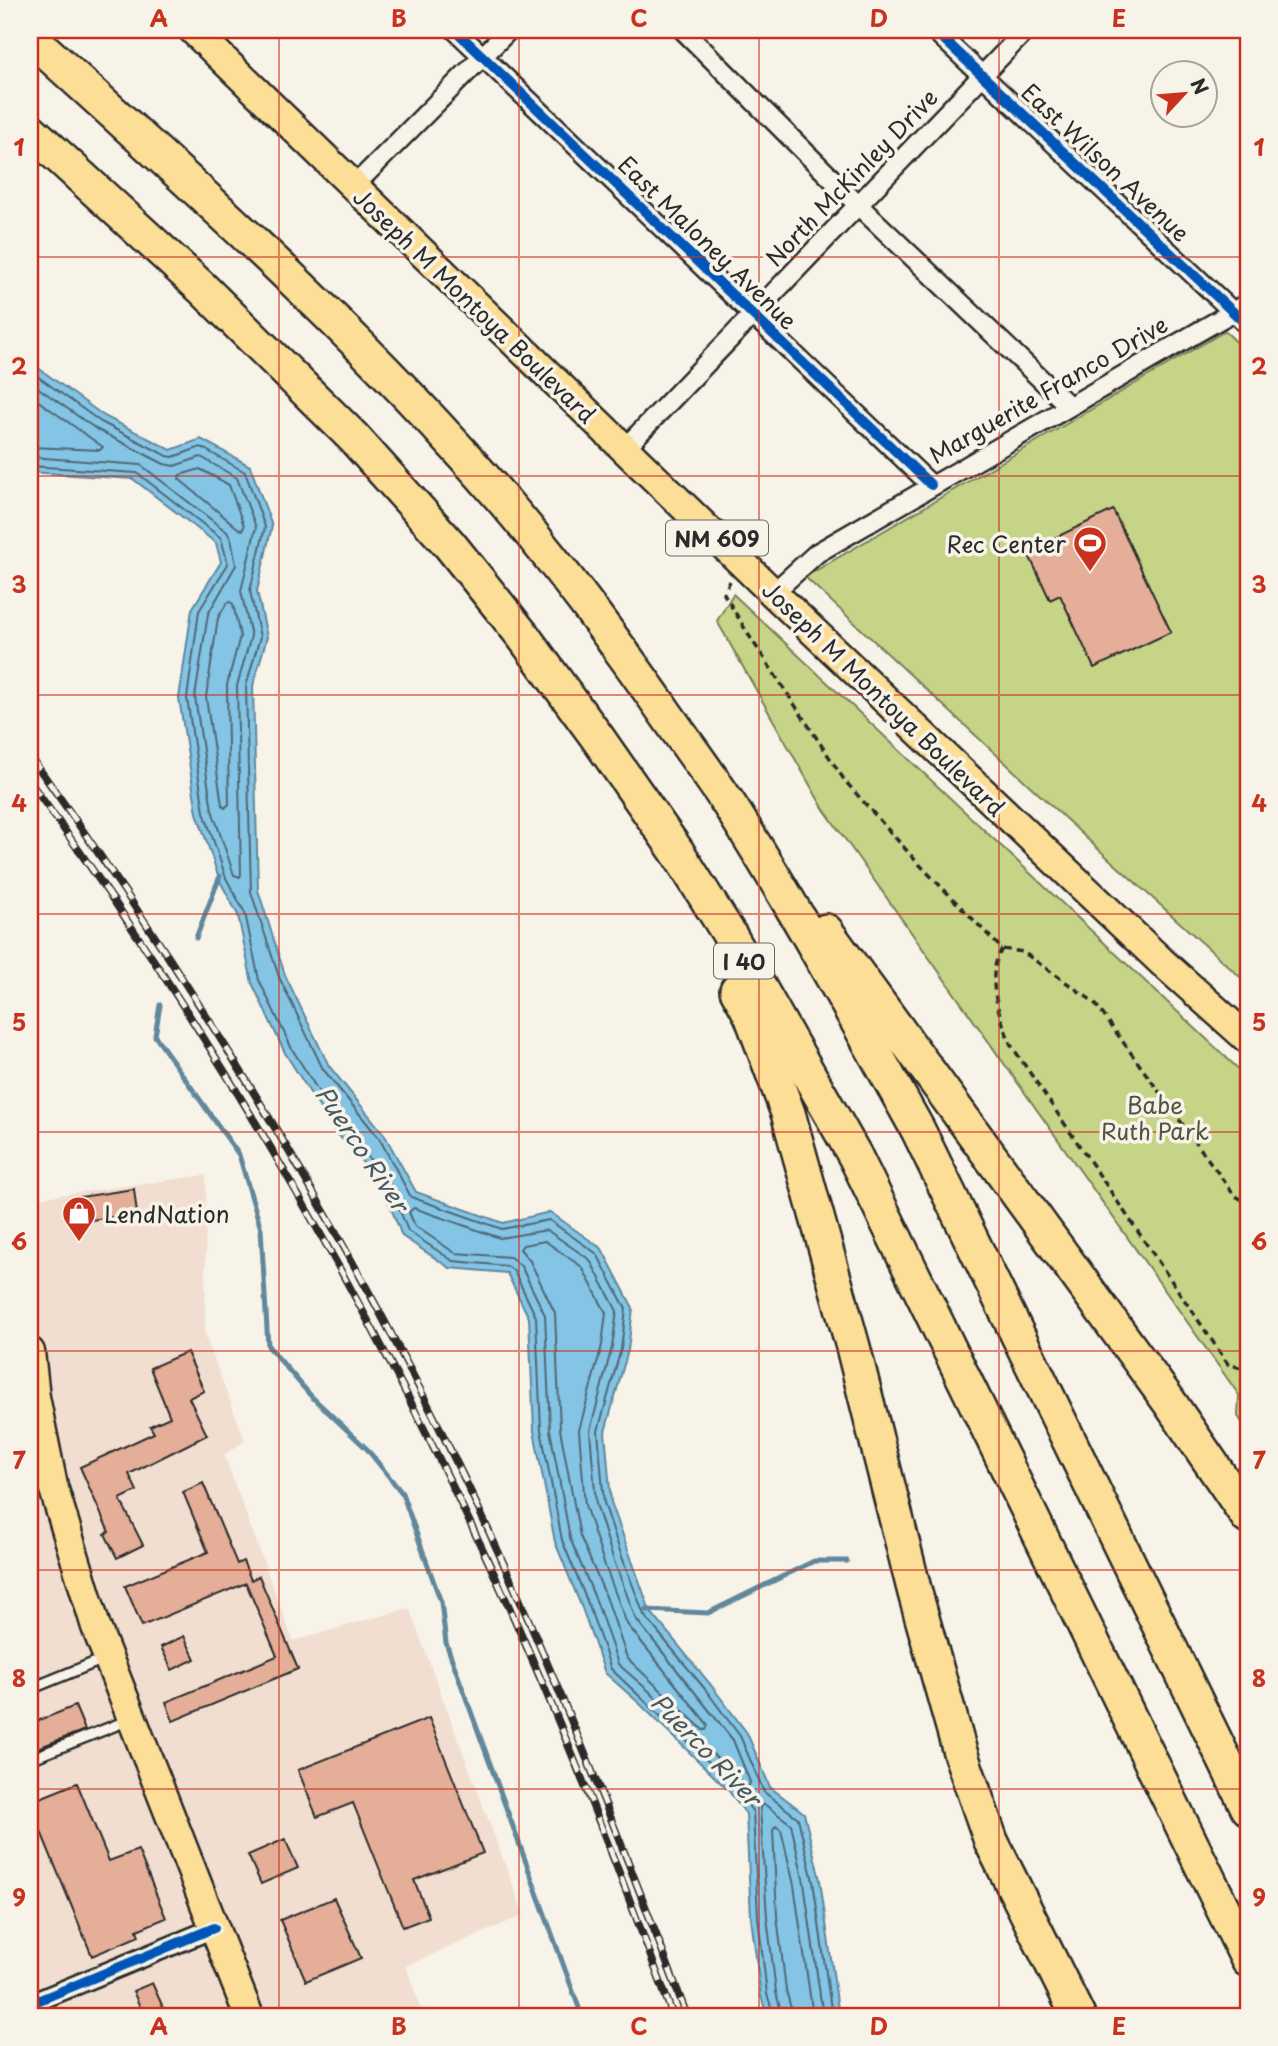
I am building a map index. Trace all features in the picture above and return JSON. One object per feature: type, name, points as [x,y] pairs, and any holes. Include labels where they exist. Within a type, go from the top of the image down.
[{"type":"highway","name":"I 40","points":[[30,37],[321,306],[424,410],[504,501],[633,665],[732,808],[861,1027],[918,1130],[1248,1808]]},
{"type":"highway","name":"I 40","points":[[30,130],[212,297],[353,437],[450,545],[523,636],[678,853],[729,934],[855,1156],[1248,1961]]},
{"type":"highway","points":[[633,665],[1168,1400],[1248,1517]]},
{"type":"highway","points":[[597,737],[751,1015],[788,1113],[853,1347],[915,1593],[960,1752],[991,1841],[1078,2016]]},
{"type":"highway","points":[[1054,1966],[1070,2016]]},
{"type":"main road","name":"Joseph M Montoya Boulevard","points":[[192,30],[772,593],[1163,963],[1248,1039]]},
{"type":"main road","points":[[30,1352],[33,1391],[53,1486],[73,1556],[108,1657],[249,2016]]},
{"type":"street","name":"East Maloney Avenue","points":[[456,30],[931,485]]},
{"type":"street","points":[[353,187],[509,30]]},
{"type":"street","points":[[683,30],[859,205],[1069,406]]},
{"type":"street","name":"East Wilson Avenue","points":[[934,30],[1241,307],[1248,326]]},
{"type":"street","name":"North McKinley Drive","points":[[625,448],[1026,30]]},
{"type":"street","name":"Marguerite Franco Drive","points":[[772,593],[817,553],[1241,307]]},
{"type":"street","points":[[30,2004],[214,1928]]},
{"type":"lane","points":[[30,1689],[108,1657]]},
{"type":"lane","points":[[30,1759],[132,1719]]},
{"type":"path","points":[[740,561],[724,594],[845,781],[916,861],[1002,948],[1023,952],[1094,1002],[1234,1195],[1248,1203]]},
{"type":"path","points":[[1002,948],[996,957],[994,971],[999,1015],[1011,1045],[1228,1364],[1248,1370]]},
{"type":"shaded area","points":[[206,1175],[205,1335],[245,1441],[224,1455],[293,1641],[409,1608],[524,1915],[406,1966],[423,2016],[30,2016],[30,1199]]},
{"type":"green space","points":[[1225,331],[1248,353],[1248,984],[805,577]]},
{"type":"green space","name":"Babe Ruth Park","points":[[733,594],[1248,1078],[1248,1432],[1238,1416],[1239,1395],[823,808],[717,621]]},
{"type":"water","name":"Puerco River","points":[[30,362],[104,416],[171,450],[201,439],[250,466],[272,526],[257,591],[267,637],[253,686],[258,890],[285,975],[329,1066],[384,1134],[416,1192],[503,1223],[550,1212],[602,1249],[633,1308],[628,1350],[605,1432],[611,1502],[650,1611],[747,1733],[770,1787],[804,1813],[820,1880],[839,2016],[767,2016],[761,1996],[751,1918],[746,1814],[728,1790],[605,1673],[555,1542],[534,1431],[529,1318],[507,1273],[450,1268],[402,1236],[381,1183],[333,1129],[285,1053],[252,983],[238,915],[220,881],[197,813],[179,698],[192,609],[221,562],[216,543],[133,479],[30,472]]},
{"type":"building","name":"Rec Center","points":[[1113,510],[1171,632],[1094,668],[1060,595],[1050,600],[1027,551]]},
{"type":"building","points":[[134,1189],[137,1214],[84,1221],[80,1197]]},
{"type":"building","points":[[187,1352],[204,1391],[189,1398],[207,1435],[129,1474],[137,1491],[120,1499],[143,1545],[117,1558],[105,1534],[109,1532],[80,1467],[154,1433],[150,1426],[170,1417],[150,1368]]},
{"type":"building","points":[[203,1483],[237,1564],[243,1561],[251,1580],[259,1576],[298,1669],[173,1721],[166,1702],[277,1656],[246,1583],[142,1626],[125,1586],[208,1552],[183,1492]]},
{"type":"building","points":[[184,1636],[195,1659],[172,1670],[161,1647]]},
{"type":"building","points":[[75,1706],[85,1730],[35,1749],[30,1735],[30,1724]]},
{"type":"building","points":[[429,1718],[483,1853],[414,1880],[429,1917],[403,1927],[353,1803],[317,1817],[298,1770]]},
{"type":"building","points":[[77,1783],[109,1861],[138,1850],[166,1918],[137,1930],[139,1936],[92,1956],[30,1805],[30,1802]]},
{"type":"building","points":[[285,1839],[298,1868],[261,1884],[248,1855]]},
{"type":"building","points":[[334,1898],[361,1958],[306,1981],[280,1920]]},
{"type":"building","points":[[152,1983],[167,2016],[144,2016],[133,1991]]},
{"type":"waterway","points":[[196,938],[220,876]]},
{"type":"waterway","points":[[160,1005],[155,1036],[239,1155],[261,1229],[268,1346],[311,1396],[367,1449],[402,1493],[441,1602],[446,1643],[582,2016]]},
{"type":"waterway","points":[[646,1610],[708,1613],[814,1561],[847,1561]]},
{"type":"railway","points":[[30,756],[150,930],[264,1109],[369,1292],[418,1385],[496,1546],[554,1679],[687,2016]]},
{"type":"railway","points":[[30,782],[97,877],[225,1072],[285,1172],[397,1377],[450,1481],[547,1693],[673,2016]]},
{"type":"cycle path","points":[[455,30],[931,485]]},
{"type":"cycle path","points":[[934,30],[1248,326]]},
{"type":"cycle path","points":[[30,2004],[214,1928]]},
{"type":"place","name":"Rec Center","points":[[1090,573]]},
{"type":"place","name":"LendNation","points":[[79,1243]]}]
